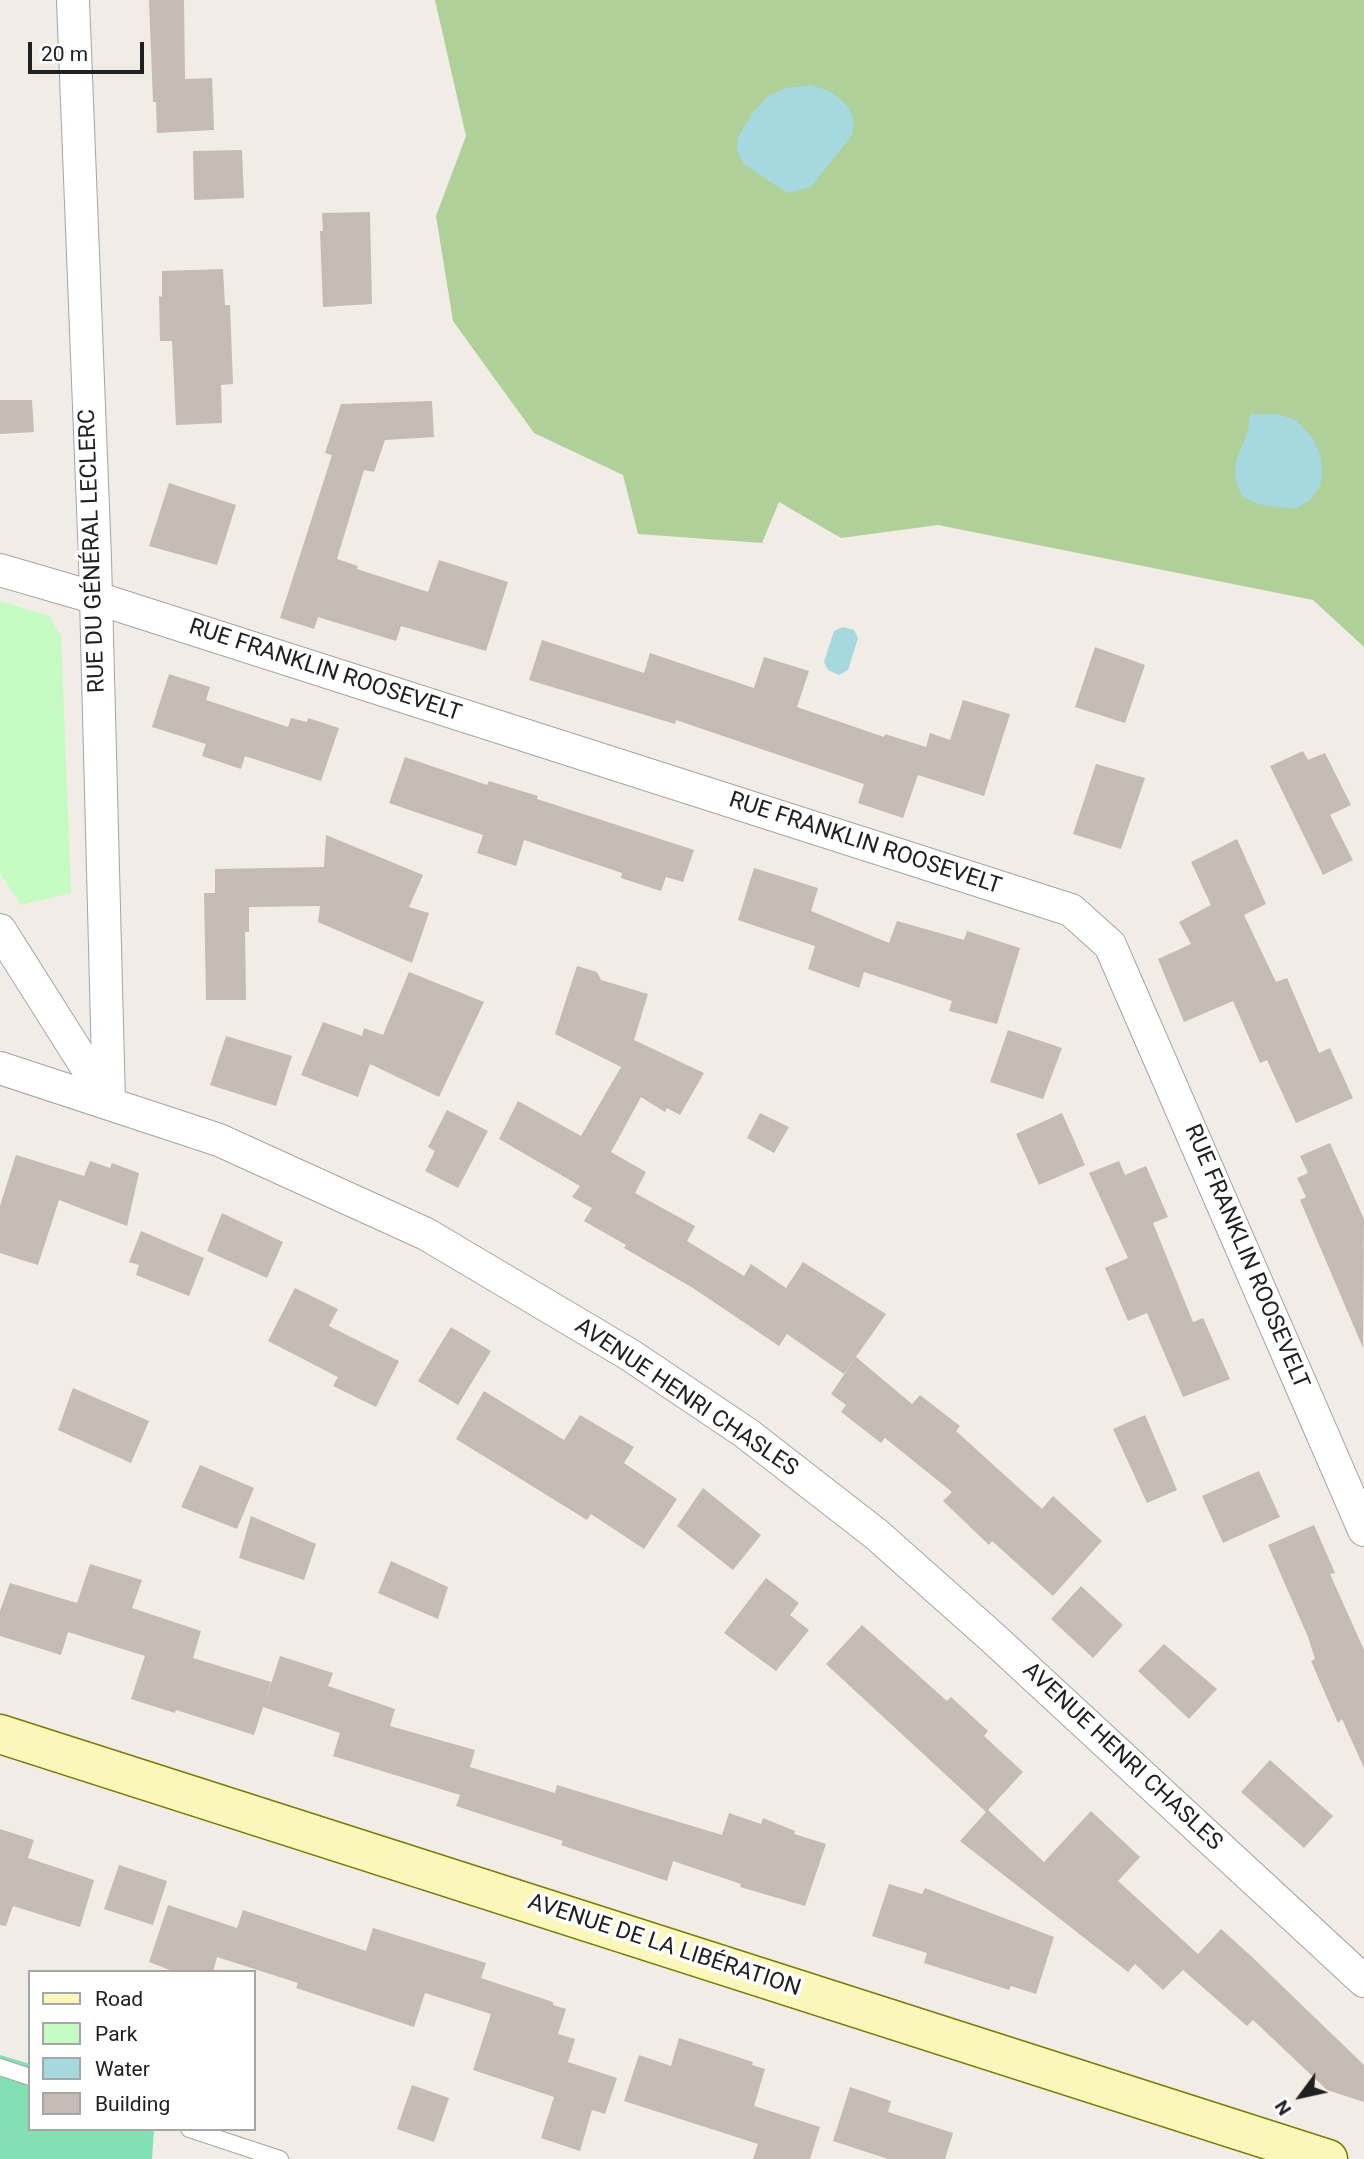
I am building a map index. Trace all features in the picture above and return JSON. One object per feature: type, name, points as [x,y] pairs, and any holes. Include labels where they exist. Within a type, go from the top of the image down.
[{"type":"main road","name":"AVENUE DE LA LIBÉRATION","points":[[0,1734],[1328,2159]]},
{"type":"street","name":"RUE DU GÉNÉRAL LECLERC","points":[[73,0],[96,598],[108,1102]]},
{"type":"street","name":"RUE FRANKLIN ROOSEVELT","points":[[0,570],[96,598],[1071,910],[1110,946],[1364,1530]]},
{"type":"street","points":[[0,930],[108,1102]]},
{"type":"street","name":"AVENUE HENRI CHASLES","points":[[0,1068],[219,1140],[426,1234],[630,1355],[746,1433],[876,1534],[1364,1981]]},
{"type":"lane","points":[[0,2067],[28,2076]]},
{"type":"lane","points":[[195,2131],[280,2159]]},
{"type":"green space","points":[[435,0],[1364,0],[1364,647],[1313,600],[938,525],[841,538],[779,502],[762,543],[638,534],[623,475],[534,433],[453,321],[436,216],[466,136]]},
{"type":"green space","points":[[0,601],[49,616],[61,636],[71,893],[21,905],[0,873]]},
{"type":"green space","points":[[0,2055],[28,2063],[28,2131],[154,2131],[152,2159],[0,2159]]},
{"type":"water","points":[[811,85],[832,92],[849,108],[854,120],[852,135],[811,187],[787,193],[744,164],[737,151],[738,137],[752,114],[768,96],[785,88]]},
{"type":"water","points":[[1250,414],[1277,414],[1296,420],[1312,437],[1320,454],[1320,486],[1310,500],[1295,509],[1257,504],[1242,496],[1235,480],[1236,461],[1248,431]]},
{"type":"water","points":[[843,627],[854,630],[858,638],[848,670],[839,675],[828,670],[824,662],[834,631]]},
{"type":"building","points":[[149,0],[184,0],[185,79],[212,78],[214,130],[157,133],[156,102],[153,102]]},
{"type":"building","points":[[242,150],[244,198],[194,200],[193,151]]},
{"type":"building","points":[[370,212],[372,304],[323,307],[320,231],[323,231],[322,213]]},
{"type":"building","points":[[223,269],[225,305],[230,305],[233,384],[221,385],[222,423],[176,425],[172,341],[160,341],[159,296],[162,297],[162,271]]},
{"type":"building","points":[[0,400],[32,400],[34,432],[0,434]]},
{"type":"building","points":[[432,401],[434,437],[385,440],[374,472],[364,470],[337,559],[358,566],[357,569],[428,592],[439,560],[508,582],[486,651],[401,626],[396,641],[318,617],[314,629],[280,618],[332,455],[325,453],[341,404]]},
{"type":"building","points":[[169,483],[236,505],[217,565],[149,546]]},
{"type":"building","points":[[542,640],[644,673],[650,653],[754,688],[764,657],[809,671],[797,707],[884,737],[885,734],[926,747],[930,733],[950,740],[963,700],[1010,714],[984,796],[918,775],[903,818],[858,803],[864,784],[676,720],[675,724],[529,680]]},
{"type":"building","points":[[1095,647],[1145,665],[1125,723],[1075,707]]},
{"type":"building","points":[[169,674],[210,687],[206,700],[288,727],[291,718],[307,722],[308,718],[339,728],[321,781],[245,756],[241,769],[202,756],[206,744],[152,727]]},
{"type":"building","points":[[1303,751],[1308,760],[1325,753],[1351,805],[1330,815],[1353,860],[1323,875],[1270,766]]},
{"type":"building","points":[[405,757],[487,785],[489,781],[538,796],[537,799],[694,850],[683,882],[666,877],[661,891],[621,878],[622,873],[524,840],[516,866],[477,853],[483,835],[389,803]]},
{"type":"building","points":[[1096,764],[1145,778],[1121,849],[1073,834]]},
{"type":"building","points":[[326,835],[423,875],[409,907],[429,913],[412,963],[318,922],[320,906],[249,907],[249,932],[245,932],[246,1000],[206,1000],[204,893],[215,893],[215,869],[324,867]]},
{"type":"building","points":[[1237,839],[1266,904],[1244,915],[1276,982],[1287,978],[1319,1053],[1330,1048],[1353,1098],[1296,1123],[1267,1060],[1260,1063],[1233,1001],[1184,1022],[1158,959],[1191,944],[1179,922],[1211,905],[1191,862]]},
{"type":"building","points":[[754,868],[818,888],[811,911],[889,943],[897,921],[964,940],[967,931],[1020,948],[997,1024],[949,1011],[952,1001],[864,972],[859,988],[808,969],[815,946],[738,920]]},
{"type":"building","points":[[577,966],[597,972],[601,980],[648,994],[634,1040],[704,1073],[680,1115],[667,1108],[665,1112],[641,1097],[611,1152],[646,1172],[635,1193],[695,1226],[687,1241],[744,1276],[751,1264],[786,1288],[803,1262],[886,1314],[844,1374],[787,1334],[779,1346],[693,1288],[624,1248],[626,1245],[584,1221],[592,1208],[572,1197],[580,1186],[499,1139],[518,1101],[581,1136],[621,1067],[555,1034]]},
{"type":"building","points":[[409,972],[484,1002],[439,1097],[370,1064],[358,1097],[301,1075],[323,1022],[362,1036],[364,1028],[383,1035]]},
{"type":"building","points":[[1008,1030],[1062,1048],[1043,1099],[990,1082]]},
{"type":"building","points":[[226,1036],[292,1056],[276,1106],[210,1085]]},
{"type":"building","points":[[447,1110],[488,1131],[458,1188],[425,1171],[435,1151],[428,1147]]},
{"type":"building","points":[[760,1113],[789,1127],[774,1153],[747,1138]]},
{"type":"building","points":[[1062,1113],[1085,1165],[1039,1185],[1016,1134]]},
{"type":"building","points":[[1330,1143],[1364,1219],[1363,1348],[1300,1200],[1306,1197],[1297,1178],[1308,1173],[1300,1156]]},
{"type":"building","points":[[16,1155],[84,1176],[90,1161],[110,1168],[112,1163],[139,1173],[127,1226],[59,1200],[38,1265],[0,1253],[0,1206]]},
{"type":"building","points":[[1119,1161],[1125,1175],[1146,1166],[1168,1217],[1153,1223],[1193,1322],[1203,1318],[1230,1379],[1183,1397],[1147,1313],[1128,1321],[1105,1268],[1128,1258],[1089,1173]]},
{"type":"building","points":[[222,1213],[283,1242],[267,1278],[207,1251]]},
{"type":"building","points":[[141,1231],[204,1258],[189,1296],[136,1275],[139,1265],[129,1262]]},
{"type":"building","points":[[295,1288],[338,1309],[329,1326],[399,1361],[376,1407],[333,1386],[338,1377],[268,1341]]},
{"type":"building","points":[[451,1327],[491,1351],[458,1405],[418,1381]]},
{"type":"building","points":[[856,1357],[912,1404],[920,1395],[960,1426],[956,1431],[1042,1509],[1053,1496],[1102,1541],[1053,1596],[992,1541],[989,1545],[943,1501],[952,1492],[885,1438],[881,1443],[841,1412],[846,1405],[831,1394]]},
{"type":"building","points":[[73,1388],[149,1421],[131,1463],[58,1430]]},
{"type":"building","points":[[484,1391],[564,1440],[580,1415],[634,1447],[624,1463],[677,1499],[644,1549],[591,1514],[587,1520],[456,1439]]},
{"type":"building","points":[[1145,1415],[1177,1490],[1147,1503],[1113,1429]]},
{"type":"building","points":[[200,1465],[254,1488],[237,1529],[181,1507]]},
{"type":"building","points":[[1259,1471],[1280,1517],[1223,1543],[1202,1496]]},
{"type":"building","points":[[703,1488],[761,1535],[733,1570],[677,1526]]},
{"type":"building","points":[[251,1516],[316,1544],[304,1580],[239,1558]]},
{"type":"building","points":[[1314,1525],[1335,1573],[1330,1574],[1364,1650],[1364,1768],[1342,1719],[1338,1723],[1311,1661],[1315,1659],[1308,1637],[1268,1545]]},
{"type":"building","points":[[391,1561],[448,1587],[438,1619],[378,1593]]},
{"type":"building","points":[[90,1564],[142,1580],[132,1608],[201,1631],[193,1658],[271,1682],[266,1699],[280,1656],[333,1673],[328,1686],[395,1709],[390,1726],[475,1750],[470,1767],[555,1793],[557,1785],[722,1835],[729,1813],[761,1824],[763,1818],[795,1831],[794,1834],[826,1844],[805,1906],[740,1887],[741,1884],[673,1861],[667,1881],[561,1845],[563,1841],[456,1806],[460,1795],[333,1756],[340,1733],[263,1707],[254,1735],[131,1699],[145,1656],[68,1632],[61,1655],[0,1636],[0,1611],[10,1583],[77,1603]]},
{"type":"building","points":[[766,1578],[799,1603],[790,1615],[809,1630],[776,1671],[724,1633]]},
{"type":"building","points":[[1081,1586],[1123,1625],[1093,1658],[1051,1619]]},
{"type":"building","points":[[862,1625],[947,1701],[951,1697],[988,1731],[984,1736],[1023,1772],[988,1810],[1044,1862],[1091,1811],[1140,1857],[1118,1881],[1198,1954],[1221,1929],[1364,2065],[1364,2102],[1327,2090],[1253,2020],[1247,2026],[1183,1970],[1163,1990],[1135,1964],[1128,1972],[960,1841],[986,1812],[826,1664]]},
{"type":"building","points":[[1164,1644],[1217,1689],[1189,1719],[1138,1671]]},
{"type":"building","points":[[1270,1760],[1333,1816],[1304,1848],[1241,1792]]},
{"type":"building","points":[[0,1829],[34,1840],[28,1858],[94,1880],[80,1927],[13,1906],[6,1926],[0,1925]]},
{"type":"building","points":[[119,1865],[167,1881],[153,1925],[104,1909]]},
{"type":"building","points":[[889,1884],[922,1894],[925,1888],[1054,1937],[1036,1994],[1011,1986],[1009,1990],[924,1963],[927,1953],[872,1936]]},
{"type":"building","points":[[168,1905],[237,1928],[243,1910],[366,1951],[373,1928],[486,1963],[481,1978],[553,2002],[553,2005],[566,2009],[558,2034],[575,2039],[568,2062],[617,2078],[605,2114],[592,2110],[580,2151],[541,2138],[554,2097],[473,2070],[491,2014],[425,1993],[414,2027],[296,1988],[298,1983],[217,1957],[214,1970],[170,1970],[149,1962]]},
{"type":"building","points":[[679,2038],[753,2062],[752,2065],[765,2069],[754,2106],[820,2127],[810,2159],[753,2159],[758,2144],[624,2101],[639,2055],[671,2066]]},
{"type":"building","points":[[412,2085],[449,2098],[434,2142],[397,2129]]},
{"type":"building","points":[[850,2087],[891,2101],[888,2112],[953,2133],[945,2159],[888,2159],[833,2141]]}]
